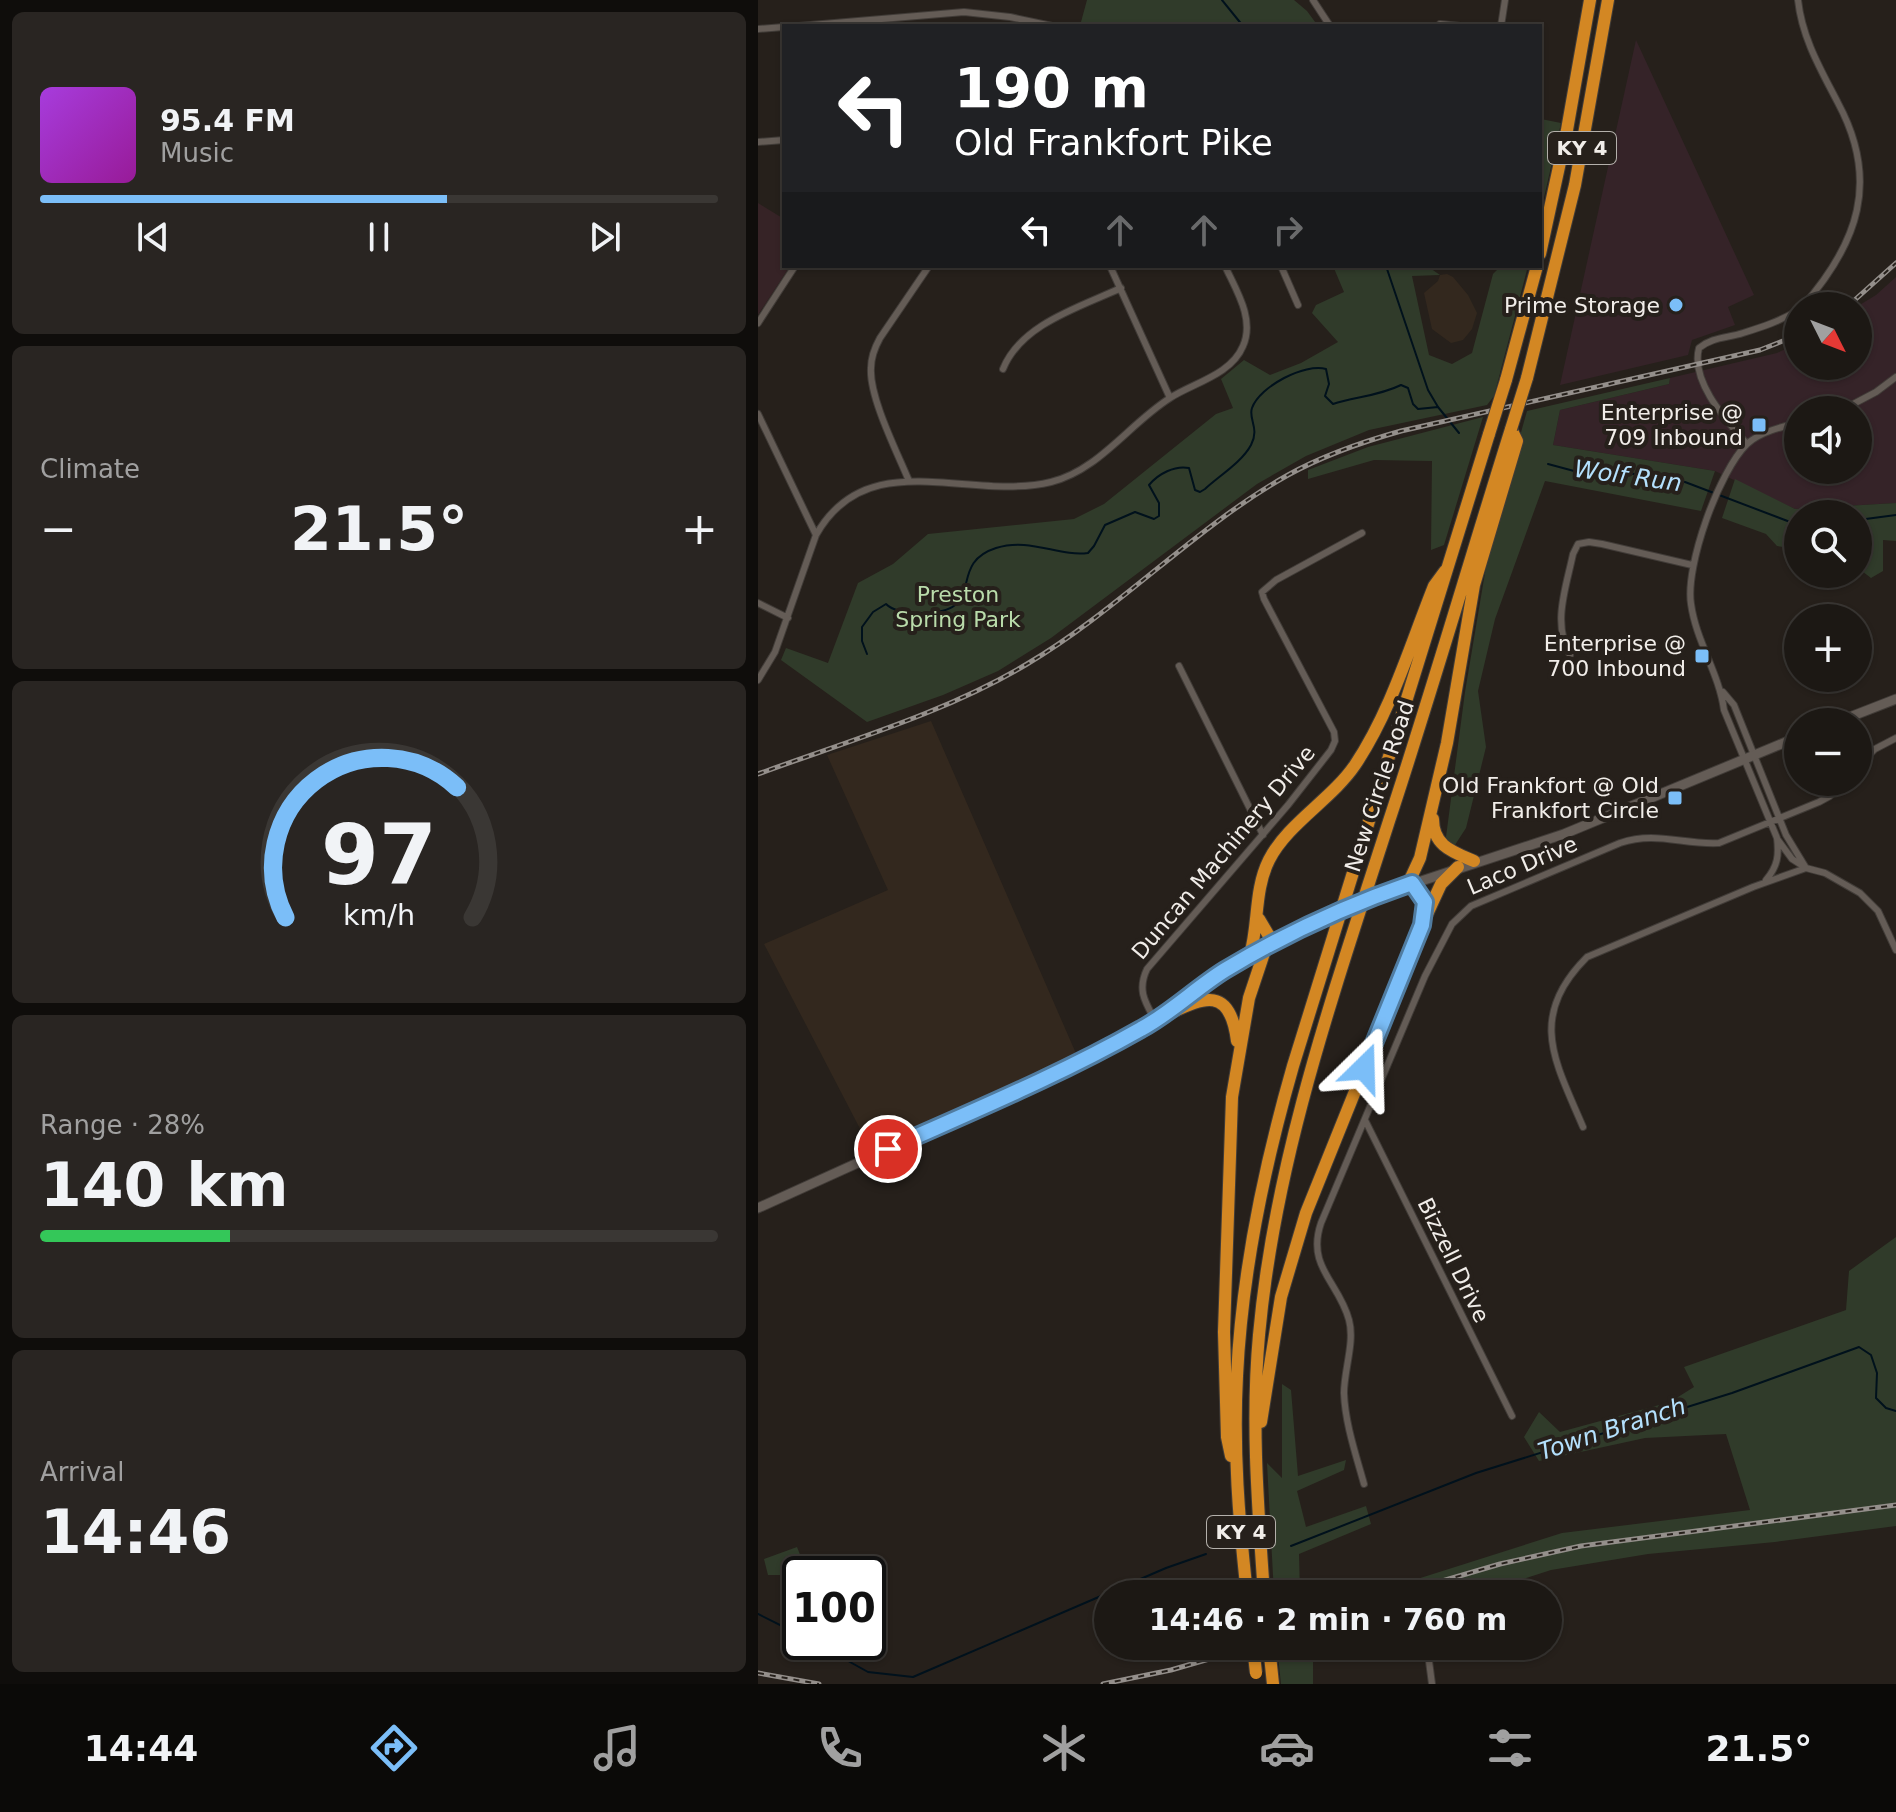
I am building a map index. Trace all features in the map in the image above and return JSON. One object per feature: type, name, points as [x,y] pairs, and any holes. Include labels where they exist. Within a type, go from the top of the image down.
[{"type":"highway","name":"KY 4","points":[[1542,245],[1567,130],[1590,0]]},
{"type":"highway","name":"New Circle Road","points":[[1263,1580],[1255,1445],[1259,1332],[1272,1237],[1289,1154],[1326,1019],[1527,378],[1575,185],[1608,0]]},
{"type":"highway","name":"New Circle Road","points":[[1246,1580],[1235,1417],[1248,1260],[1267,1160],[1293,1066],[1450,566],[1536,268]]},
{"type":"highway","points":[[1422,925],[1425,902],[1405,885],[1420,858],[1433,808],[1474,585],[1517,441],[1511,429]]},
{"type":"highway","points":[[1250,955],[1260,887],[1271,856],[1335,789],[1361,754],[1388,703],[1434,586],[1450,566]]},
{"type":"highway","points":[[1433,808],[1433,828],[1437,839],[1451,852],[1474,861]]},
{"type":"highway","points":[[1255,1445],[1264,1414],[1281,1297],[1306,1213],[1422,925],[1441,884],[1458,867]]},
{"type":"highway","points":[[1258,916],[1265,931],[1279,941]]},
{"type":"highway","points":[[1237,1470],[1227,1437],[1224,1332],[1232,1097],[1249,998],[1266,947]]},
{"type":"highway","points":[[1155,1020],[1201,1000],[1217,1002],[1232,1014],[1239,1051]]},
{"type":"highway","points":[[1271,1660],[1273,1684]]},
{"type":"main road","points":[[1872,708],[1896,699]]},
{"type":"main road","points":[[758,1208],[1103,1051],[1155,1020],[1222,972],[1302,929],[1405,885],[1564,834],[1784,742]]},
{"type":"street","points":[[1313,0],[1329,24]]},
{"type":"street","points":[[1501,24],[1505,0]]},
{"type":"street","points":[[1798,0],[1808,45],[1855,140],[1861,171],[1860,202],[1853,229],[1834,266],[1814,292]]},
{"type":"street","points":[[823,24],[964,12],[998,15],[1032,24]]},
{"type":"street","points":[[758,29],[782,27]]},
{"type":"street","points":[[758,142],[782,140]]},
{"type":"street","points":[[758,323],[794,268]]},
{"type":"street","points":[[909,481],[873,390],[871,369],[874,349],[880,338],[928,268]]},
{"type":"street","points":[[1111,268],[1170,398]]},
{"type":"street","points":[[758,680],[775,652],[816,535],[834,509],[855,492],[869,486],[909,481],[1011,485],[1051,482],[1088,464],[1170,398],[1227,366],[1243,346],[1247,327],[1241,302],[1226,268]]},
{"type":"street","points":[[1282,268],[1298,305]]},
{"type":"street","points":[[1003,369],[1008,355],[1045,324],[1121,288]]},
{"type":"street","points":[[1747,444],[1709,395],[1698,361],[1699,348],[1711,340],[1784,319]]},
{"type":"street","points":[[1868,396],[1896,377]]},
{"type":"street","points":[[758,414],[816,535]]},
{"type":"street","points":[[1764,883],[1773,872],[1778,858],[1777,838],[1724,710],[1721,689],[1695,621],[1689,586],[1692,565],[1719,486],[1731,464],[1747,444],[1765,433],[1784,427]]},
{"type":"street","name":"Duncan Machinery Drive","points":[[1155,1020],[1141,988],[1147,969],[1263,835],[1335,741],[1334,732],[1262,592],[1276,580],[1362,533]]},
{"type":"street","points":[[1570,655],[1562,641],[1561,618],[1573,554],[1578,544],[1602,544],[1692,565]]},
{"type":"street","points":[[758,603],[788,618]]},
{"type":"street","points":[[1179,666],[1263,835]]},
{"type":"street","points":[[1721,689],[1734,705],[1786,835],[1806,868]]},
{"type":"street","points":[[1872,752],[1896,738]]},
{"type":"street","name":"Laco Drive","points":[[1364,1484],[1345,1409],[1349,1320],[1321,1263],[1316,1245],[1321,1223],[1443,938],[1465,909],[1636,838],[1661,837],[1703,844],[1719,843],[1830,796]]},
{"type":"street","points":[[1777,838],[1792,859],[1860,893],[1878,911],[1896,950]]},
{"type":"street","points":[[1583,1127],[1555,1060],[1551,1040],[1554,1008],[1571,972],[1587,957],[1806,868]]},
{"type":"street","name":"Bizzell Drive","points":[[1365,1120],[1512,1416]]},
{"type":"street","points":[[1429,1660],[1432,1684]]},
{"type":"shaded area","points":[[1636,40],[1754,295],[1728,307],[1735,325],[1692,340],[1688,355],[1560,385]]},
{"type":"shaded area","points":[[758,203],[782,218],[782,268],[789,268],[758,315]]},
{"type":"shaded area","points":[[1447,274],[1468,295],[1477,313],[1472,329],[1463,340],[1451,343],[1432,329],[1424,293],[1438,281],[1440,275]]},
{"type":"shaded area","points":[[1896,277],[1896,503],[1784,500],[1784,504],[1715,471],[1553,445],[1560,410],[1669,384],[1670,378],[1784,350],[1784,380],[1872,380],[1872,297]]},
{"type":"shaded area","points":[[931,721],[1078,1058],[869,1146],[764,944],[888,890],[827,755]]},
{"type":"green space","points":[[1087,0],[1294,0],[1317,24],[1088,24],[1081,22]]},
{"type":"green space","points":[[1542,119],[1561,123],[1542,206]]},
{"type":"green space","name":"Preston Spring Park","points":[[1334,268],[1430,268],[1440,275],[1412,276],[1429,355],[1452,364],[1472,353],[1493,274],[1499,268],[1527,268],[1494,396],[1487,405],[1369,430],[1306,456],[1257,484],[1051,638],[998,671],[943,695],[867,722],[781,660],[786,648],[828,663],[858,583],[893,564],[928,534],[1074,519],[1104,504],[1216,414],[1233,408],[1221,379],[1244,360],[1270,375],[1301,363],[1338,342],[1312,313],[1316,305],[1344,292]]},
{"type":"green space","points":[[1670,378],[1669,384],[1560,410],[1553,445],[1715,471],[1701,511],[1545,481],[1495,619],[1478,691],[1486,747],[1466,828],[1453,848],[1446,837],[1465,692],[1490,543],[1527,411]]},
{"type":"green space","points":[[1483,417],[1444,545],[1431,550],[1432,461],[1374,460],[1308,479],[1308,470],[1368,447]]},
{"type":"green space","points":[[1735,479],[1784,504],[1784,547],[1777,546],[1766,534],[1722,518]]},
{"type":"green space","points":[[1896,503],[1896,541],[1883,540],[1883,571],[1872,577],[1872,504]]},
{"type":"green space","points":[[1896,1237],[1896,1526],[1648,1554],[1551,1570],[1520,1580],[1414,1580],[1562,1533],[1750,1510],[1726,1434],[1645,1438],[1539,1461],[1524,1437],[1539,1412],[1560,1432],[1670,1402],[1694,1387],[1684,1367],[1846,1310],[1849,1271]]},
{"type":"green space","points":[[1282,1384],[1291,1390],[1298,1476],[1346,1460],[1344,1470],[1297,1491],[1306,1527],[1366,1506],[1371,1524],[1299,1554],[1300,1580],[1273,1580],[1267,1463],[1282,1478]]},
{"type":"green space","points":[[797,1547],[801,1556],[782,1556],[782,1575],[768,1575],[764,1559]]},
{"type":"green space","points":[[1278,1660],[1313,1660],[1313,1684],[1281,1684]]},
{"type":"waterway","name":"Wolf Run","points":[[1222,0],[1241,24]]},
{"type":"waterway","name":"Wolf Run","points":[[1387,268],[1428,390],[1459,433]]},
{"type":"waterway","points":[[867,654],[862,641],[862,627],[873,612],[886,604],[895,610],[915,613],[939,612],[953,606],[961,598],[972,566],[981,556],[996,548],[1021,545],[1088,553],[1105,525],[1135,512],[1154,519],[1159,516],[1159,503],[1149,485],[1162,474],[1173,469],[1189,468],[1195,490],[1200,492],[1205,489],[1236,463],[1251,445],[1254,434],[1251,412],[1257,400],[1273,384],[1295,373],[1307,369],[1326,369],[1329,384],[1325,396],[1333,404],[1401,385],[1408,388],[1418,409],[1438,407]]},
{"type":"waterway","name":"Wolf Run","points":[[1548,464],[1574,471],[1621,472],[1685,482],[1784,520]]},
{"type":"waterway","name":"Wolf Run","points":[[1872,518],[1896,515]]},
{"type":"waterway","name":"Town Branch","points":[[1291,1546],[1476,1473],[1732,1393],[1859,1347],[1871,1355],[1877,1373],[1876,1398],[1886,1408],[1896,1411]]},
{"type":"waterway","name":"Town Branch","points":[[846,1660],[868,1672],[913,1677],[1166,1568],[1206,1554]]},
{"type":"waterway","name":"Town Branch","points":[[758,1614],[782,1626]]},
{"type":"railway","points":[[1864,292],[1896,263]]},
{"type":"railway","points":[[758,774],[930,712],[1027,664],[1094,619],[1254,496],[1329,455],[1401,431],[1760,350],[1784,341]]},
{"type":"railway","points":[[1446,1580],[1581,1546],[1896,1505]]},
{"type":"railway","points":[[1103,1684],[1206,1660]]},
{"type":"railway","points":[[758,1673],[819,1684]]},
{"type":"place","name":"Prime Storage","points":[[1676,305]]},
{"type":"place","name":"Enterprise @ 709 Inbound","points":[[1759,425]]},
{"type":"place","name":"Enterprise @ 700 Inbound","points":[[1702,656]]},
{"type":"place","name":"Old Frankfort @ Old Frankfort Circle","points":[[1675,798]]},
{"type":"route","points":[[888,1149],[1103,1051],[1145,1027],[1250,955],[1302,929],[1412,883],[1425,902],[1422,925],[1364,1068]]}]
